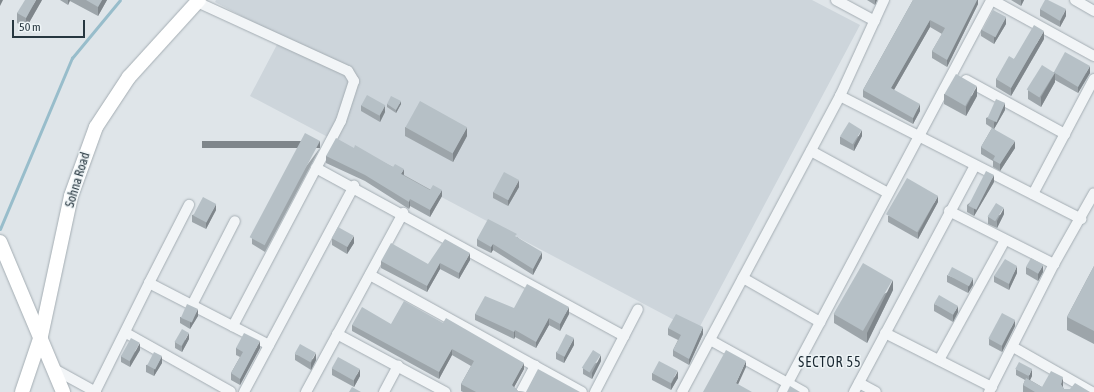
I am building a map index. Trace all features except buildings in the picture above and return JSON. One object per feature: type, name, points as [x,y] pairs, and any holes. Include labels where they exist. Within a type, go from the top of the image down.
[{"type":"main road","name":"Sohna Road","points":[[22,392],[41,336],[72,196],[96,127],[129,77],[198,1]]},
{"type":"main road","points":[[1,244],[41,336],[63,392]]},
{"type":"street","points":[[836,0],[875,21]]},
{"type":"street","points":[[682,392],[840,96],[884,0]]},
{"type":"street","points":[[785,388],[917,136],[991,0],[1094,56]]},
{"type":"street","points":[[1075,0],[1093,8]]},
{"type":"street","points":[[198,1],[348,70],[354,80],[341,121],[233,326]]},
{"type":"street","points":[[951,73],[1065,134]]},
{"type":"street","points":[[1033,194],[1094,79]]},
{"type":"street","points":[[840,96],[1080,219]]},
{"type":"street","points":[[811,151],[888,193]]},
{"type":"street","points":[[876,392],[856,388],[949,211],[975,165]]},
{"type":"street","points":[[316,168],[354,186],[624,336]]},
{"type":"street","points":[[244,392],[354,186]]},
{"type":"street","points":[[885,333],[939,360],[991,390],[1054,264],[1094,193]]},
{"type":"street","points":[[54,369],[96,392],[189,205]]},
{"type":"street","points":[[949,211],[1054,264]]},
{"type":"street","points":[[306,392],[403,213]]},
{"type":"street","points":[[192,305],[235,221]]},
{"type":"street","points":[[939,360],[1005,240]]},
{"type":"street","points":[[370,274],[582,392]]},
{"type":"street","points":[[743,278],[820,322]]},
{"type":"street","points":[[149,283],[269,345]]},
{"type":"street","points":[[595,392],[638,309]]},
{"type":"street","points":[[126,333],[232,392]]},
{"type":"street","points":[[338,334],[445,392]]},
{"type":"street","points":[[710,340],[785,388],[804,392]]},
{"type":"street","points":[[1013,347],[1092,392]]},
{"type":"street","points":[[384,392],[398,366]]},
{"type":"street","points":[[521,392],[535,366]]},
{"type":"street","points":[[1067,392],[1073,381]]},
{"type":"shaded area","points":[[216,0],[812,0],[860,25],[697,332],[250,96],[281,37],[215,2]]},
{"type":"waterway","points":[[0,229],[72,58],[120,0]]},
{"type":"district","name":"SECTOR 55","points":[[830,362]]}]
